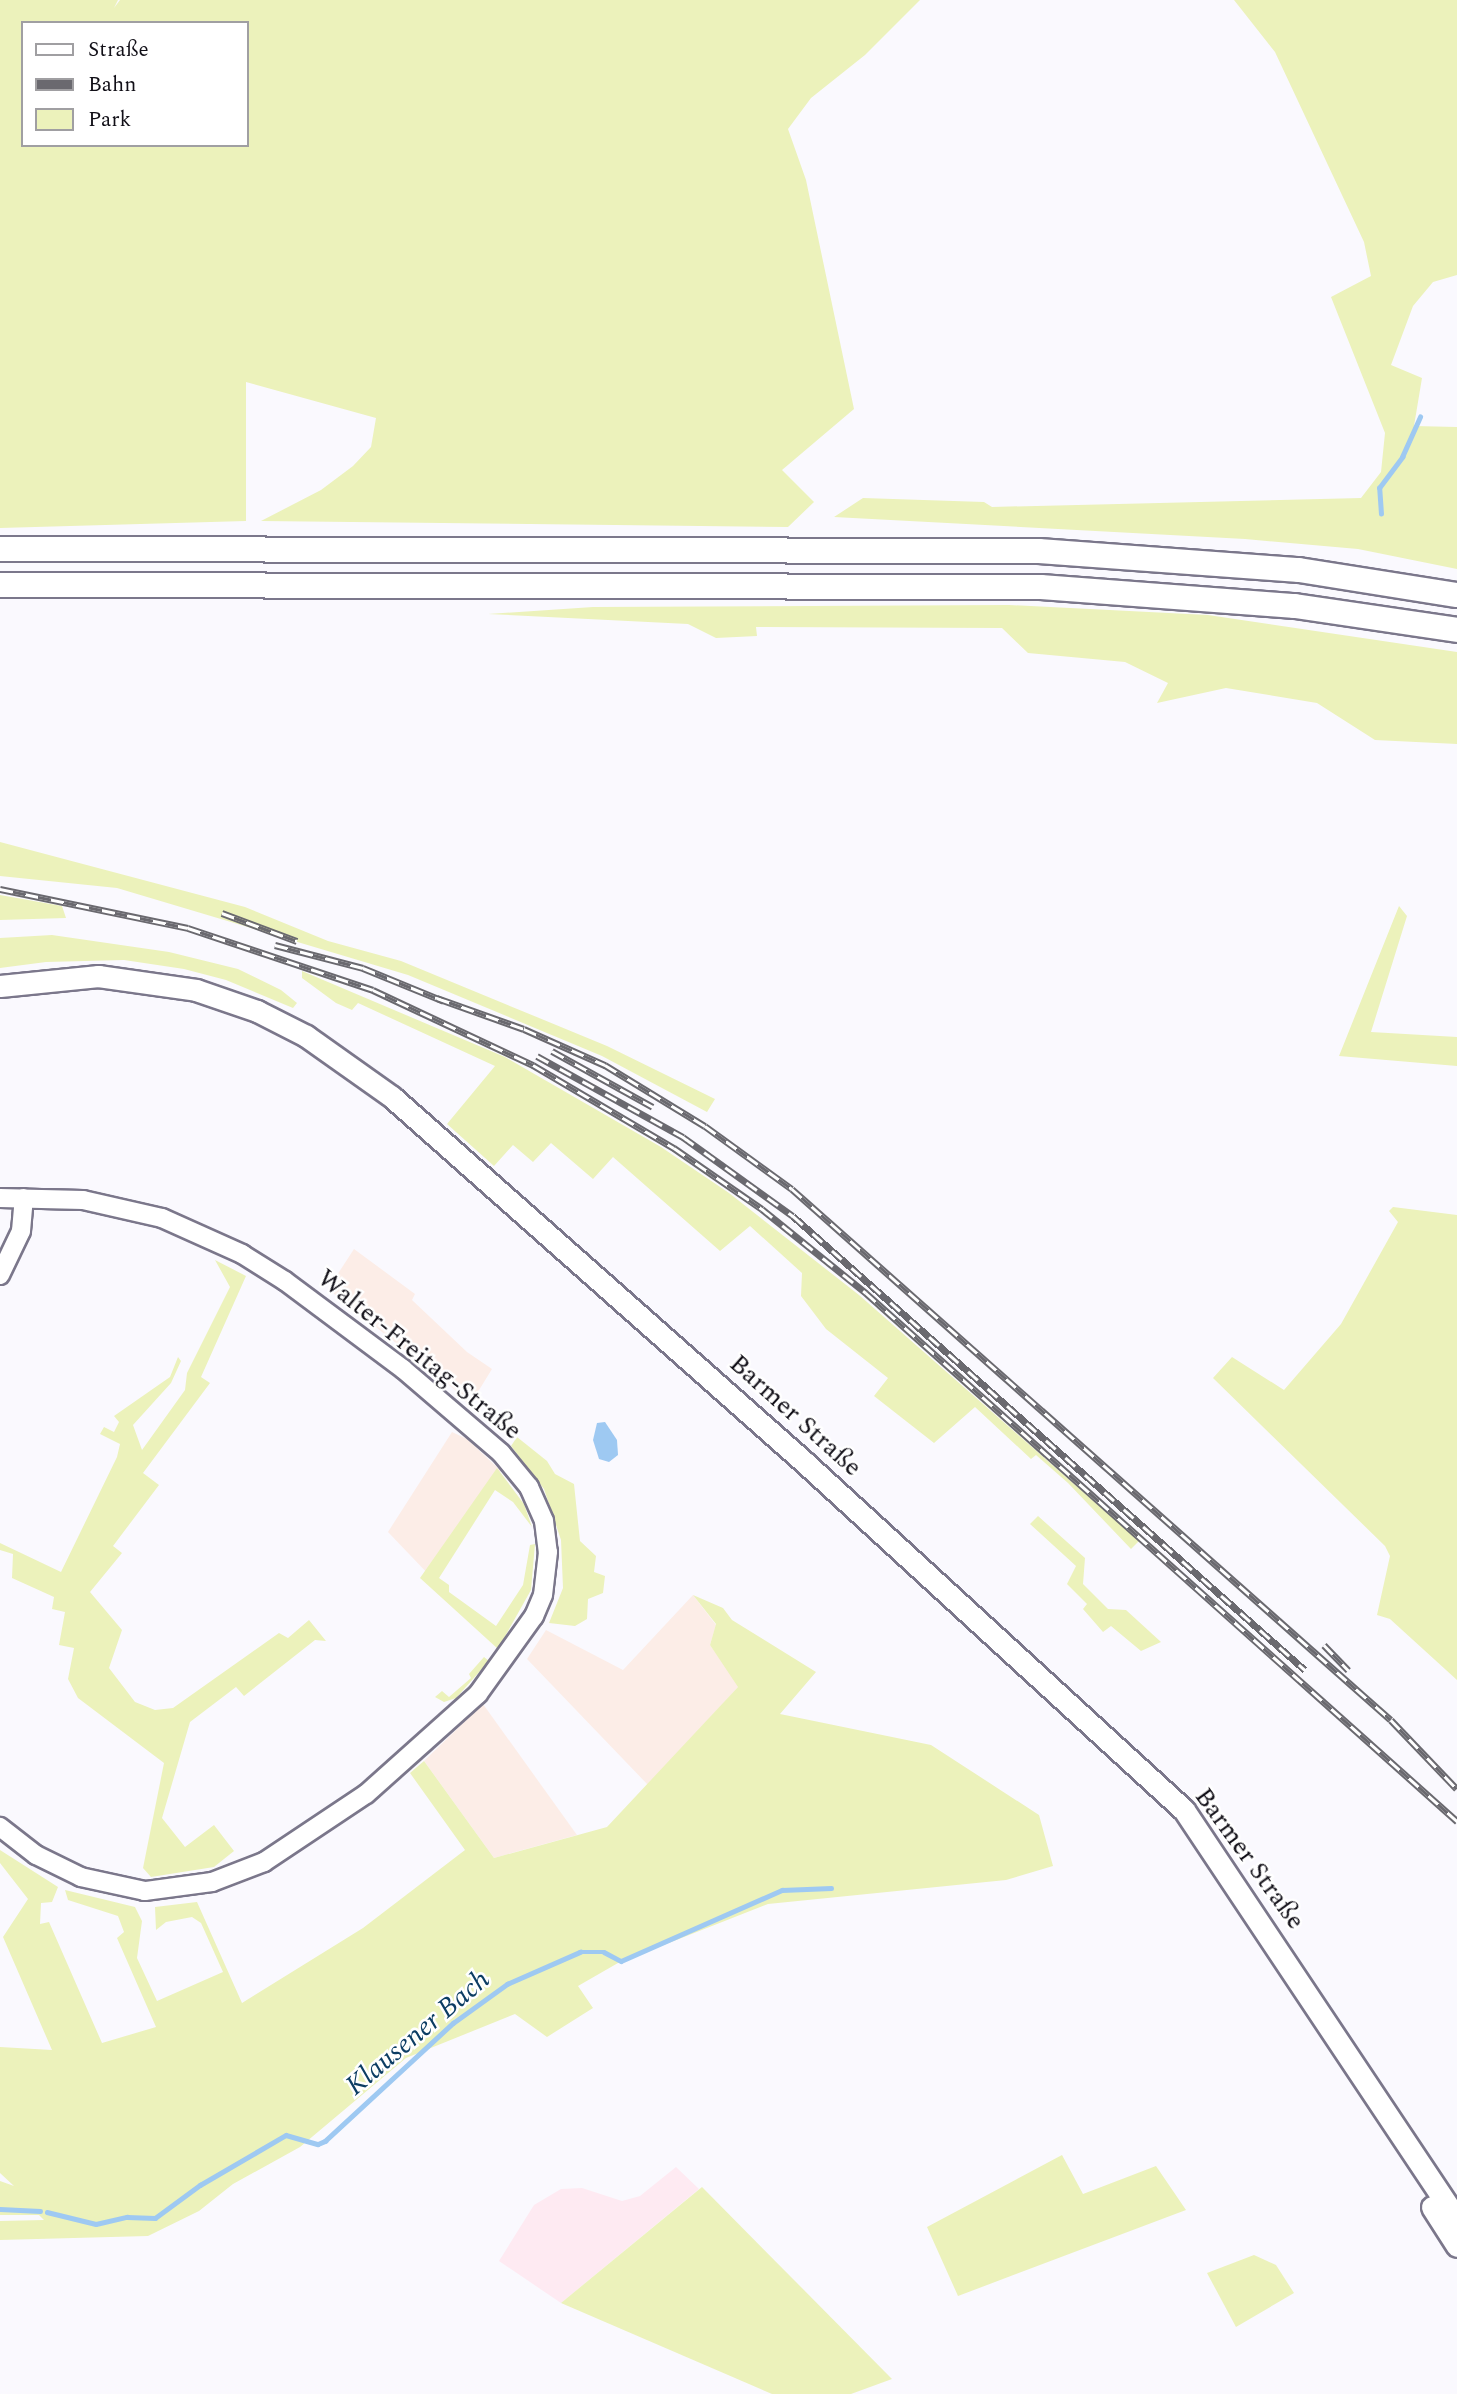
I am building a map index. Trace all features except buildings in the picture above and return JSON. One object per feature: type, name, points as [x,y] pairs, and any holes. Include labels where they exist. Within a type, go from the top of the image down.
[{"type":"highway","points":[[0,549],[1039,551],[1299,570],[1457,594]]},
{"type":"highway","points":[[0,585],[302,583],[1041,587],[1295,606],[1457,630]]},
{"type":"main road","name":"Barmer Straße","points":[[0,986],[98,976],[196,990],[257,1011],[306,1036],[392,1097],[794,1452],[1184,1810],[1394,2131],[1397,2148],[1452,2210],[1457,2246]]},
{"type":"street","name":"Walter-Freitag-Straße","points":[[0,1198],[83,1200],[162,1218],[229,1248],[285,1281],[403,1369],[501,1453],[529,1487],[544,1521],[548,1552],[542,1595],[534,1616],[478,1694],[366,1794],[264,1862],[212,1882],[145,1891],[81,1877],[36,1855],[0,1827]]},
{"type":"street","points":[[0,1275],[21,1231],[24,1198]]},
{"type":"shaded area","points":[[354,1249],[415,1294],[412,1300],[467,1352],[492,1369],[468,1408],[464,1397],[328,1289]]},
{"type":"shaded area","points":[[452,1432],[467,1439],[501,1471],[431,1577],[388,1532]]},
{"type":"shaded area","points":[[693,1595],[716,1625],[710,1645],[739,1686],[648,1785],[527,1659],[546,1630],[623,1670]]},
{"type":"shaded area","points":[[483,1704],[577,1835],[494,1858],[424,1761]]},
{"type":"shaded area","points":[[676,2167],[699,2189],[561,2303],[499,2261],[534,2205],[561,2189],[582,2188],[622,2201],[640,2196]]},
{"type":"green space","points":[[0,0],[118,0],[114,8],[120,0],[920,0],[865,55],[811,98],[788,129],[806,180],[854,409],[782,470],[814,502],[788,527],[261,521],[321,490],[353,466],[371,447],[376,418],[246,382],[246,521],[0,528]]},
{"type":"green space","points":[[1234,0],[1457,0],[1457,275],[1433,282],[1413,306],[1391,365],[1422,378],[1414,426],[1457,427],[1457,569],[1358,549],[1245,539],[834,517],[863,498],[984,502],[992,507],[1361,498],[1381,472],[1385,433],[1331,297],[1371,276],[1364,242],[1275,52]]},
{"type":"green space","points":[[1009,605],[1208,615],[1457,652],[1457,744],[1375,740],[1317,703],[1226,688],[1157,703],[1168,683],[1125,662],[1028,653],[1002,628],[756,627],[757,636],[716,638],[688,624],[488,614],[593,607]]},
{"type":"green space","points":[[0,842],[245,907],[328,941],[401,961],[607,1046],[715,1099],[707,1112],[602,1056],[408,975],[117,888],[0,876]]},
{"type":"green space","points":[[0,895],[62,906],[66,918],[0,920]]},
{"type":"green space","points":[[1399,906],[1407,916],[1371,1032],[1457,1037],[1457,1066],[1339,1056]]},
{"type":"green space","points":[[52,935],[169,952],[238,969],[281,990],[297,1003],[293,1008],[226,980],[184,969],[124,960],[46,962],[0,968],[0,938]]},
{"type":"green space","points":[[302,971],[505,1057],[661,1147],[729,1193],[859,1295],[1139,1541],[1131,1549],[1068,1483],[1036,1455],[1031,1459],[975,1407],[934,1443],[874,1396],[888,1378],[826,1329],[801,1296],[802,1273],[750,1226],[720,1251],[613,1157],[593,1179],[551,1143],[533,1162],[513,1145],[494,1166],[447,1124],[495,1066],[358,1003],[352,1010],[336,1003],[302,978]]},
{"type":"green space","points":[[1393,1207],[1457,1215],[1457,1680],[1390,1619],[1377,1615],[1390,1556],[1385,1546],[1213,1378],[1232,1357],[1284,1390],[1341,1324],[1398,1222],[1389,1211]]},
{"type":"green space","points":[[215,1260],[246,1276],[201,1377],[210,1383],[143,1473],[159,1485],[113,1546],[122,1553],[90,1592],[122,1630],[109,1668],[135,1702],[155,1710],[173,1708],[279,1633],[288,1638],[309,1620],[326,1641],[315,1640],[244,1696],[236,1687],[190,1722],[162,1818],[185,1847],[214,1825],[234,1851],[214,1867],[151,1877],[143,1868],[164,1763],[78,1698],[68,1679],[74,1648],[59,1645],[65,1612],[52,1609],[54,1597],[12,1578],[13,1554],[0,1550],[0,1543],[61,1572],[117,1457],[120,1444],[100,1434],[104,1427],[114,1432],[119,1422],[114,1416],[170,1377],[178,1357],[181,1361],[171,1383],[133,1425],[142,1450],[185,1390],[187,1373],[230,1287]]},
{"type":"green space","points":[[517,1437],[547,1461],[555,1474],[574,1484],[580,1541],[596,1556],[594,1572],[605,1576],[603,1593],[588,1599],[587,1619],[575,1626],[549,1623],[563,1588],[561,1540],[544,1489],[511,1446]]},
{"type":"green space","points":[[497,1468],[524,1504],[532,1527],[513,1502],[495,1490],[439,1578],[449,1585],[449,1592],[496,1626],[523,1585],[530,1545],[535,1544],[531,1590],[498,1649],[420,1578]]},
{"type":"green space","points":[[1038,1516],[1085,1558],[1083,1584],[1108,1609],[1126,1610],[1161,1642],[1141,1651],[1111,1626],[1103,1632],[1083,1609],[1087,1604],[1067,1584],[1076,1566],[1030,1524]]},
{"type":"green space","points":[[693,1595],[723,1608],[732,1620],[816,1672],[780,1714],[931,1745],[1039,1815],[1053,1866],[1006,1880],[768,1904],[618,1963],[578,1986],[593,2008],[547,2037],[515,2014],[406,2058],[300,2147],[233,2184],[199,2211],[148,2236],[0,2240],[0,2221],[44,2220],[39,2215],[0,2215],[0,2181],[14,2186],[0,2173],[0,2047],[52,2050],[3,1937],[28,1899],[0,1863],[0,1850],[58,1887],[52,1902],[41,1903],[40,1924],[49,1922],[102,2043],[156,2027],[117,1938],[124,1932],[118,1916],[68,1900],[65,1890],[135,1907],[142,1921],[137,1958],[157,2001],[223,1972],[201,1923],[192,1917],[166,1922],[156,1930],[155,1907],[197,1902],[242,2003],[363,1928],[465,1850],[410,1773],[424,1761],[494,1858],[607,1827],[738,1687],[710,1645],[716,1624]]},
{"type":"green space","points":[[484,1657],[489,1661],[456,1698],[444,1702],[435,1697],[442,1691],[449,1697],[471,1678],[469,1674]]},
{"type":"green space","points":[[1062,2155],[1083,2194],[1156,2166],[1186,2210],[958,2296],[927,2227]]},
{"type":"green space","points":[[702,2187],[892,2379],[851,2394],[772,2394],[561,2303]]},
{"type":"green space","points":[[1254,2255],[1276,2265],[1294,2293],[1236,2327],[1207,2273]]},
{"type":"water","points":[[605,1422],[617,1440],[618,1455],[609,1462],[599,1459],[593,1440],[597,1423]]},
{"type":"waterway","points":[[1381,514],[1379,488],[1402,457],[1420,417]]},
{"type":"waterway","name":"Klausener Bach","points":[[47,2212],[96,2224],[127,2217],[155,2218],[200,2185],[286,2135],[318,2144],[325,2141],[453,2023],[507,1984],[580,1952],[604,1952],[621,1961],[782,1890],[831,1888]]},
{"type":"waterway","name":"Klausener Bach","points":[[0,2209],[40,2211]]},
{"type":"railway","points":[[0,889],[188,928],[373,990],[533,1065],[674,1148],[762,1209],[866,1293],[1457,1821]]},
{"type":"railway","points":[[222,913],[297,941]]},
{"type":"railway","points":[[275,945],[363,968],[444,1001]]},
{"type":"railway","points":[[437,998],[524,1029],[605,1065],[705,1126],[792,1189],[1391,1720],[1457,1789]]},
{"type":"railway","points":[[552,1051],[653,1107]]},
{"type":"railway","points":[[537,1056],[683,1137],[793,1216],[1305,1670]]},
{"type":"railway","points":[[1324,1645],[1348,1670]]}]
